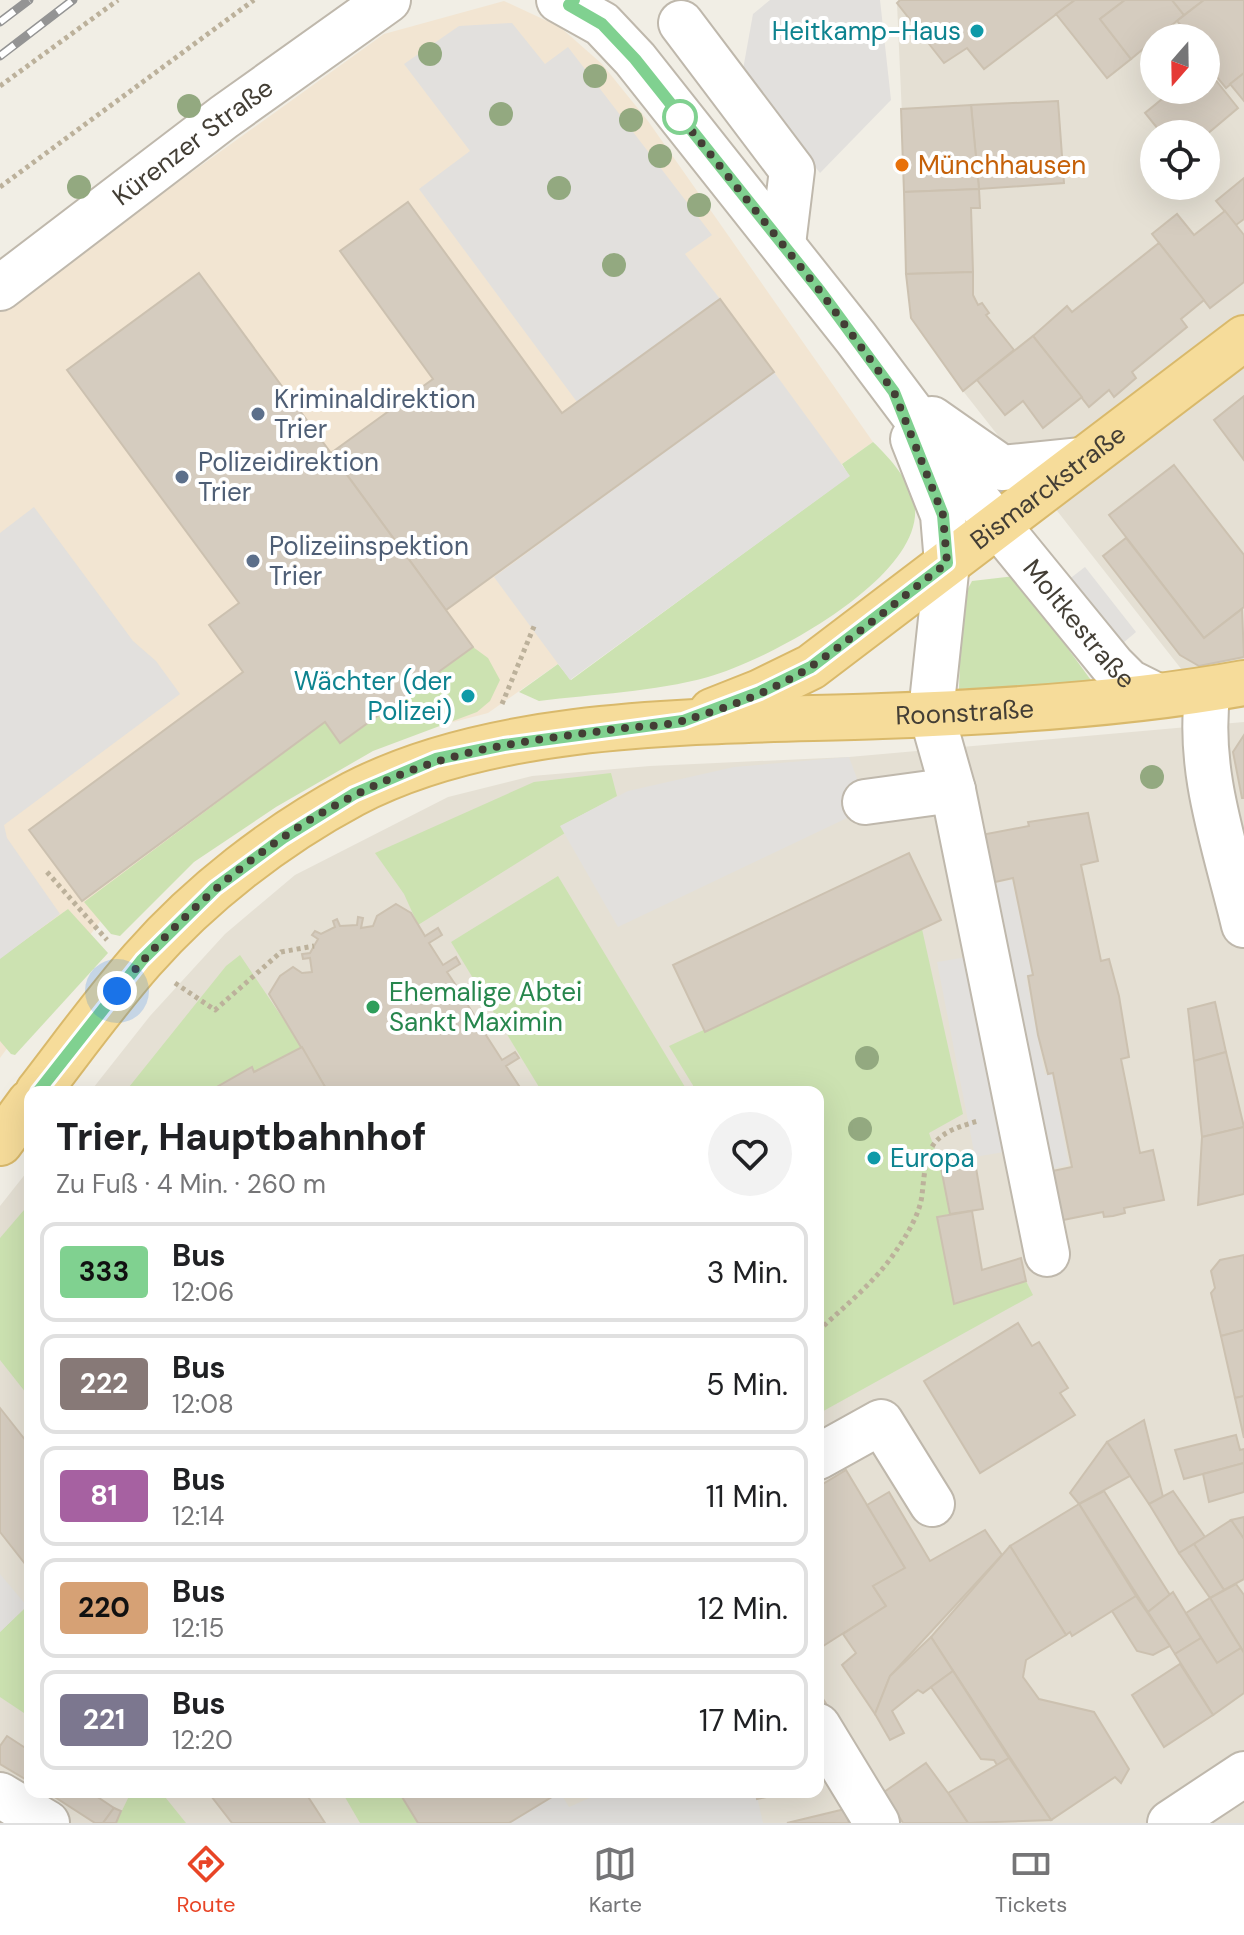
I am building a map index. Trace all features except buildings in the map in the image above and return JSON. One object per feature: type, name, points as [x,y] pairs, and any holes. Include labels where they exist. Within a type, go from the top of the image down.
[{"type":"main road","name":"Bismarckstraße","points":[[683,721],[760,692],[811,667],[1244,338]]},
{"type":"main road","name":"Roonstraße","points":[[683,721],[931,712],[1155,695],[1226,686]]},
{"type":"main road","points":[[43,1086],[134,971],[215,888],[283,838],[354,794],[436,759],[483,749],[683,721]]},
{"type":"main road","points":[[0,1143],[24,1110]]},
{"type":"street","name":"Kürenzer Straße","points":[[0,288],[224,117],[388,0]]},
{"type":"street","points":[[567,2],[602,24],[635,59],[695,12],[792,170],[783,244]]},
{"type":"street","name":"Moltkestraße","points":[[635,59],[783,244],[894,392],[1112,665],[1129,682],[1155,695]]},
{"type":"street","name":"Moltkestraße","points":[[894,392],[1002,468],[1082,460]]},
{"type":"street","name":"Moltkestraße","points":[[894,392],[943,515],[947,563],[931,712]]},
{"type":"street","points":[[1226,686],[1203,721],[1205,759],[1244,925]]},
{"type":"street","points":[[931,712],[953,790],[1047,1254]]},
{"type":"street","points":[[865,802],[953,790]]},
{"type":"street","points":[[824,1454],[881,1422],[932,1504]]},
{"type":"street","points":[[824,1736],[877,1823]]},
{"type":"street","points":[[1170,1823],[1244,1774]]},
{"type":"street","points":[[0,1795],[47,1823]]},
{"type":"path","points":[[0,86],[118,0]]},
{"type":"path","points":[[0,187],[254,0]]},
{"type":"path","points":[[483,749],[535,624]]},
{"type":"path","points":[[47,872],[134,971]]},
{"type":"path","points":[[199,1000],[215,1010],[281,952],[314,946]]},
{"type":"path","points":[[824,1326],[860,1293],[896,1251],[917,1212],[925,1157],[935,1144],[951,1128],[1018,1111]]},
{"type":"shaded area","points":[[770,0],[880,0],[891,100],[820,173],[742,75],[753,14]]},
{"type":"shaded area","points":[[900,0],[1244,0],[1244,673],[1193,684],[963,391],[911,318],[897,3]]},
{"type":"shaded area","points":[[504,1],[560,27],[602,64],[648,121],[873,442],[488,713],[331,754],[118,897],[0,1058],[0,310],[384,34]]},
{"type":"shaded area","points":[[512,23],[545,64],[568,47],[712,235],[685,254],[720,299],[577,402],[419,189],[470,151],[404,64],[459,26]]},
{"type":"shaded area","points":[[774,372],[850,476],[570,680],[494,577]]},
{"type":"shaded area","points":[[34,507],[133,641],[156,661],[180,694],[4,825],[7,838],[60,914],[0,959],[0,533]]},
{"type":"shaded area","points":[[1085,567],[1136,632],[1111,653],[1059,587]]},
{"type":"shaded area","points":[[1244,722],[1244,1823],[0,1823],[0,1206],[24,1176],[24,1798],[824,1798],[824,1086],[95,1086],[150,1016],[225,934],[295,875],[448,797],[532,776],[650,766],[849,757]]},
{"type":"shaded area","points":[[849,757],[868,808],[618,927],[560,826],[628,791],[734,767]]},
{"type":"shaded area","points":[[1012,880],[1032,974],[1026,976],[1045,1074],[1052,1073],[1069,1165],[1042,1171],[1038,1146],[975,1157],[937,962],[997,952],[985,885]]},
{"type":"shaded area","points":[[0,1574],[24,1602],[24,1609],[0,1632]]},
{"type":"shaded area","points":[[550,1798],[564,1798],[569,1807],[589,1798],[757,1798],[763,1823],[509,1823]]},
{"type":"green space","points":[[873,442],[893,464],[910,490],[915,508],[910,535],[893,562],[868,588],[836,613],[766,654],[708,677],[645,689],[539,701],[519,692],[558,664],[571,680],[849,476],[842,464]]},
{"type":"green space","points":[[1015,576],[1093,683],[959,689],[962,600],[972,581]]},
{"type":"green space","points":[[473,647],[488,658],[500,680],[490,701],[477,712],[373,751],[276,807],[194,862],[120,936],[111,934],[84,902],[325,722],[341,743]]},
{"type":"green space","points":[[611,773],[617,796],[561,826],[565,833],[418,925],[404,894],[375,853],[534,782]]},
{"type":"green space","points":[[558,876],[684,1086],[538,1086],[451,942]]},
{"type":"green space","points":[[68,909],[108,953],[15,1055],[11,1054],[0,1041],[0,958]]},
{"type":"green space","points":[[922,929],[963,1114],[929,1133],[940,1163],[950,1214],[937,1217],[954,1304],[1026,1281],[1033,1295],[824,1411],[824,1086],[693,1086],[669,1046]]},
{"type":"green space","points":[[240,955],[302,1047],[219,1086],[130,1086],[226,966]]},
{"type":"green space","points":[[24,1210],[24,1390],[0,1360],[0,1238]]},
{"type":"green space","points":[[24,1609],[24,1713],[0,1697],[0,1632]]},
{"type":"green space","points":[[128,1798],[166,1798],[186,1823],[116,1823]]},
{"type":"green space","points":[[345,1798],[403,1798],[418,1823],[360,1823]]},
{"type":"railway","points":[[0,22],[29,0]]},
{"type":"railway","points":[[0,56],[73,0]]},
{"type":"bus line","name":"333","points":[[42,1086],[142,960],[215,888],[283,838],[354,794],[436,759],[504,745],[683,721],[760,692],[811,667],[947,563],[943,515],[894,392],[820,291],[635,59],[602,24],[569,5],[574,0]]},
{"type":"place","name":"Heitkamp-Haus","points":[[977,31]]},
{"type":"place","name":"Münchhausen","points":[[902,165]]},
{"type":"place","name":"Kriminaldirektion Trier","points":[[258,414]]},
{"type":"place","name":"Polizeidirektion Trier","points":[[182,477]]},
{"type":"place","name":"Polizeiinspektion Trier","points":[[253,561]]},
{"type":"place","name":"Wächter (der Polizei)","points":[[468,696]]},
{"type":"place","name":"Ehemalige Abtei Sankt Maximin","points":[[373,1007]]},
{"type":"place","name":"Europa","points":[[874,1158]]},
{"type":"route","points":[[117,991],[142,960],[215,888],[283,838],[354,794],[436,759],[504,745],[683,721],[760,692],[811,667],[947,563],[943,515],[894,392],[820,291],[678,114],[680,117]]}]
